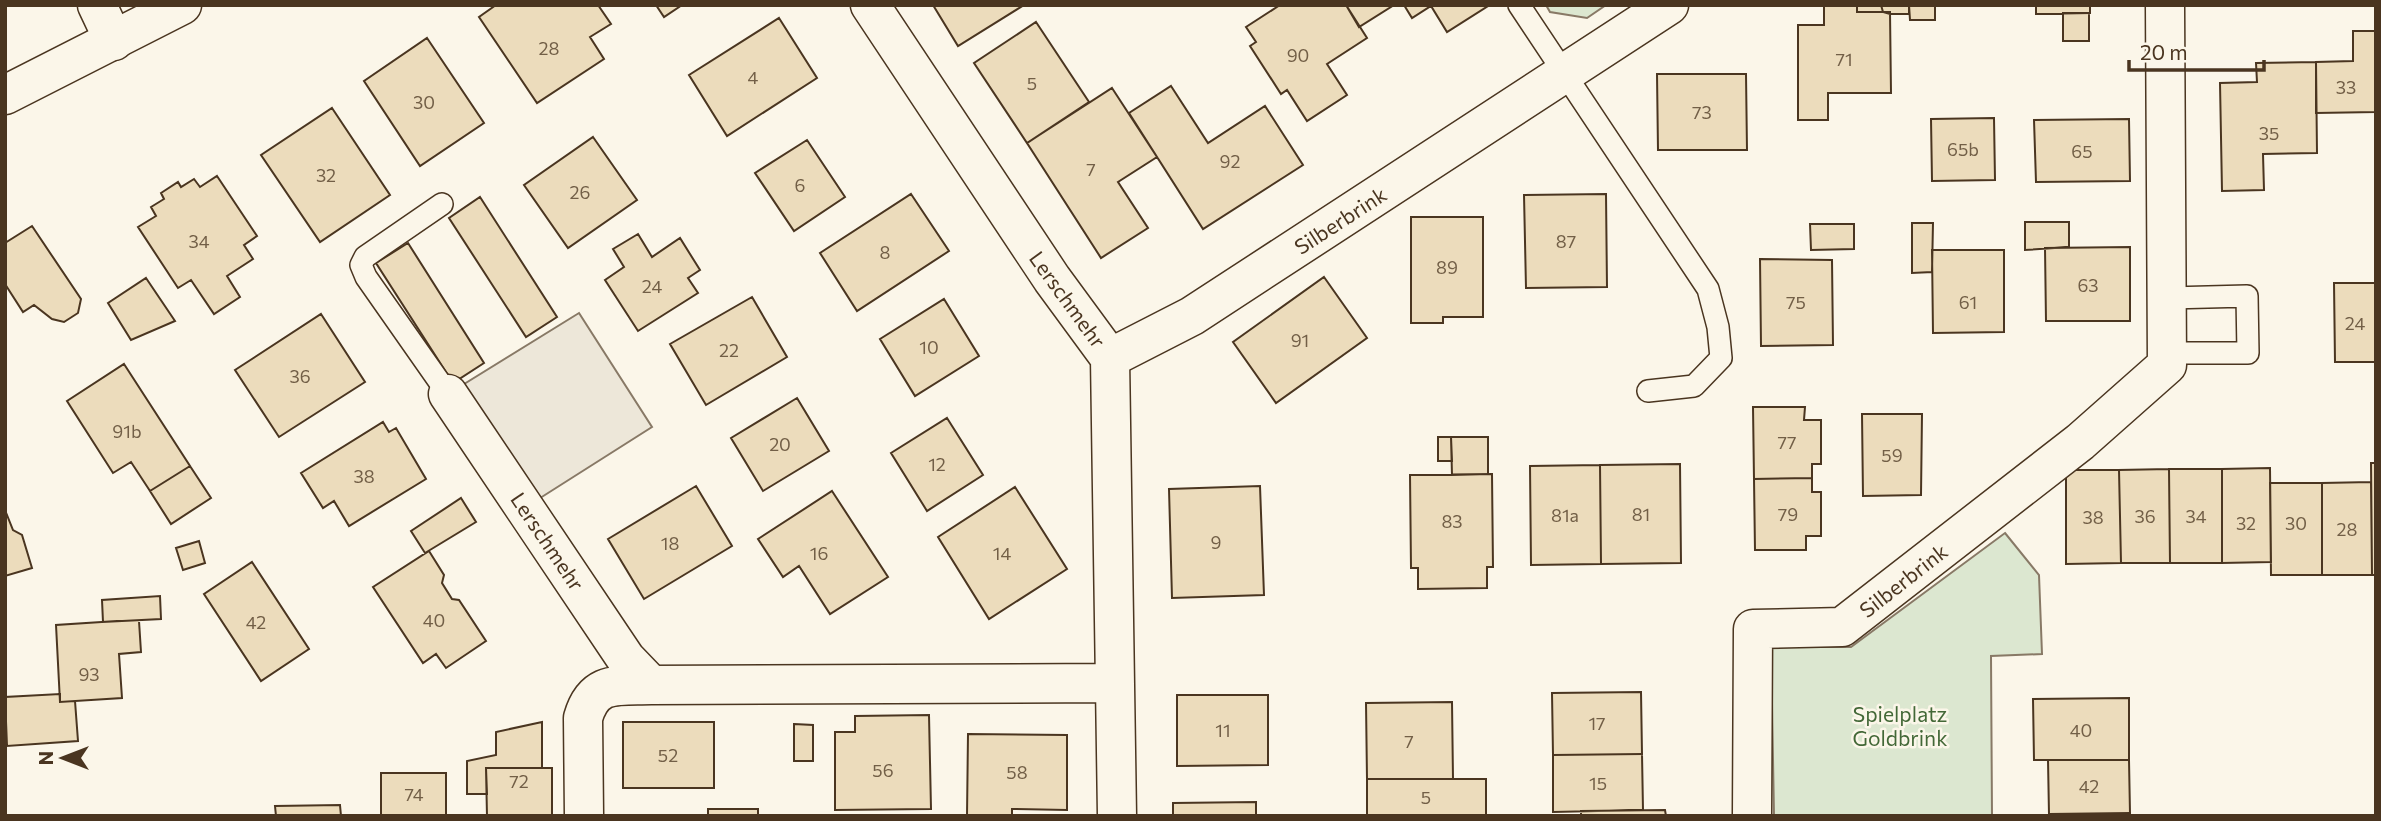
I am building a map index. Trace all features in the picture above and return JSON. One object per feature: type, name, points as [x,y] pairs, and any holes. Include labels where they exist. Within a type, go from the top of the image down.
[{"type":"street","points":[[97,5],[114,41]]},
{"type":"street","points":[[5,95],[182,5]]},
{"type":"street","name":"Lerschmehr","points":[[870,5],[1052,279],[1110,358],[1117,816]]},
{"type":"street","name":"Silberbrink","points":[[1110,358],[1192,316],[1669,5]]},
{"type":"street","points":[[2165,5],[2168,353]]},
{"type":"street","name":"Silberbrink","points":[[1752,816],[1753,629],[1842,627],[2080,442],[2167,365],[2168,353]]},
{"type":"street","name":"Lerschmehr","points":[[448,394],[626,659],[651,685]]},
{"type":"street","points":[[584,816],[583,718],[587,703],[596,693],[609,687],[1115,682]]},
{"type":"lane","points":[[1519,5],[1708,289],[1718,327],[1721,358],[1694,386],[1648,391]]},
{"type":"lane","points":[[442,204],[365,257],[361,265],[366,277],[448,394]]},
{"type":"lane","points":[[2168,353],[2248,353],[2247,296],[2169,298]]},
{"type":"green space","points":[[1546,5],[1606,5],[1587,18],[1550,12]]},
{"type":"green space","name":"Spielplatz Goldbrink","points":[[2005,533],[2039,575],[2042,654],[1991,656],[1992,816],[1774,816],[1771,647],[1851,647]]},
{"type":"shaded area","points":[[579,313],[652,427],[526,507],[448,394]]},
{"type":"building","points":[[496,5],[598,5],[611,24],[590,37],[604,59],[537,103],[479,17]]},
{"type":"building","points":[[656,5],[682,5],[664,17]]},
{"type":"building","points":[[933,5],[1024,5],[958,46]]},
{"type":"building","points":[[1280,5],[1346,5],[1367,38],[1327,64],[1347,95],[1307,121],[1287,90],[1281,94],[1250,46],[1256,42],[1246,27]]},
{"type":"building","points":[[1346,5],[1394,5],[1359,27]]},
{"type":"building","points":[[1404,5],[1488,6],[1447,32],[1431,6],[1412,18]]},
{"type":"building","points":[[1824,5],[1857,5],[1857,12],[1890,12],[1891,93],[1828,93],[1828,120],[1798,120],[1798,25],[1824,25]]},
{"type":"building","points":[[1857,5],[1881,5],[1883,12],[1857,12]]},
{"type":"building","points":[[1881,5],[1909,5],[1909,14],[1883,12]]},
{"type":"building","points":[[1909,5],[1935,5],[1935,20],[1910,20]]},
{"type":"building","points":[[2036,5],[2090,5],[2090,13],[2036,14]]},
{"type":"building","points":[[2063,13],[2089,13],[2089,41],[2063,41]]},
{"type":"building","points":[[779,18],[817,78],[727,136],[689,75]]},
{"type":"building","points":[[1036,22],[1089,102],[1027,143],[974,63]]},
{"type":"building","points":[[2353,31],[2376,31],[2376,112],[2316,113],[2316,62],[2353,61]]},
{"type":"building","points":[[427,38],[484,123],[420,166],[364,81]]},
{"type":"building","points":[[2316,62],[2317,153],[2263,154],[2264,190],[2222,191],[2220,83],[2257,82],[2256,63]]},
{"type":"building","points":[[1657,74],[1746,74],[1747,150],[1658,150]]},
{"type":"building","points":[[1171,86],[1208,143],[1265,106],[1303,165],[1203,229],[1129,113]]},
{"type":"building","points":[[1112,88],[1157,157],[1118,182],[1148,228],[1101,258],[1027,143]]},
{"type":"building","points":[[332,108],[390,195],[320,242],[261,155]]},
{"type":"building","points":[[1994,118],[1995,180],[1932,181],[1931,119]]},
{"type":"building","points":[[2129,119],[2130,181],[2036,182],[2034,120]]},
{"type":"building","points":[[593,137],[637,200],[568,248],[524,185]]},
{"type":"building","points":[[807,140],[845,197],[794,231],[755,173]]},
{"type":"building","points":[[217,176],[257,236],[244,245],[253,259],[227,276],[240,297],[214,314],[191,280],[178,288],[138,227],[156,216],[151,207],[164,199],[161,193],[178,182],[181,187],[194,179],[200,187]]},
{"type":"building","points":[[911,194],[949,251],[857,311],[820,253]]},
{"type":"building","points":[[1606,194],[1607,287],[1526,288],[1524,195]]},
{"type":"building","points":[[480,197],[557,317],[526,337],[449,218]]},
{"type":"building","points":[[1411,217],[1483,217],[1483,317],[1443,317],[1443,323],[1411,323]]},
{"type":"building","points":[[2025,222],[2069,222],[2069,247],[2025,250]]},
{"type":"building","points":[[1912,223],[1933,223],[1932,272],[1912,273]]},
{"type":"building","points":[[1810,224],[1854,224],[1854,249],[1811,250]]},
{"type":"building","points":[[32,226],[81,299],[78,313],[64,322],[52,319],[34,305],[23,312],[5,284],[5,243]]},
{"type":"building","points":[[638,234],[652,257],[680,238],[700,270],[688,278],[698,293],[638,331],[605,280],[624,267],[613,249]]},
{"type":"building","points":[[408,243],[484,363],[453,383],[376,263]]},
{"type":"building","points":[[2130,247],[2130,321],[2046,321],[2045,248]]},
{"type":"building","points":[[1932,250],[2004,250],[2004,332],[1933,333]]},
{"type":"building","points":[[1760,259],[1832,260],[1833,345],[1761,346]]},
{"type":"building","points":[[1324,277],[1367,338],[1276,403],[1233,342]]},
{"type":"building","points":[[146,278],[175,321],[131,340],[108,303]]},
{"type":"building","points":[[2334,283],[2376,283],[2376,362],[2335,362]]},
{"type":"building","points":[[752,297],[787,357],[706,405],[670,344]]},
{"type":"building","points":[[944,299],[979,356],[915,396],[880,339]]},
{"type":"building","points":[[321,314],[365,382],[279,437],[235,370]]},
{"type":"building","points":[[124,364],[190,466],[150,491],[131,462],[113,473],[67,401]]},
{"type":"building","points":[[797,398],[829,451],[763,491],[731,438]]},
{"type":"building","points":[[1753,407],[1805,407],[1804,420],[1821,420],[1821,464],[1812,464],[1812,478],[1754,479]]},
{"type":"building","points":[[1862,414],[1922,414],[1921,495],[1863,496]]},
{"type":"building","points":[[947,418],[983,475],[927,511],[891,453]]},
{"type":"building","points":[[383,422],[389,432],[396,428],[426,479],[349,526],[334,501],[323,508],[301,473]]},
{"type":"building","points":[[1438,437],[1451,437],[1452,461],[1438,461]]},
{"type":"building","points":[[1451,437],[1488,437],[1488,474],[1452,475]]},
{"type":"building","points":[[2371,463],[2376,463],[2376,575],[2372,575]]},
{"type":"building","points":[[1680,464],[1681,563],[1601,564],[1600,465]]},
{"type":"building","points":[[1600,465],[1601,564],[1531,565],[1530,466]]},
{"type":"building","points":[[190,466],[211,498],[171,524],[150,491]]},
{"type":"building","points":[[2270,468],[2271,562],[2222,563],[2222,469]]},
{"type":"building","points":[[2169,469],[2222,469],[2222,563],[2170,563]]},
{"type":"building","points":[[2169,469],[2170,563],[2121,563],[2119,470]]},
{"type":"building","points":[[2066,470],[2119,470],[2121,563],[2066,564]]},
{"type":"building","points":[[1492,474],[1493,567],[1487,567],[1487,588],[1418,589],[1418,568],[1411,568],[1410,475]]},
{"type":"building","points":[[1812,478],[1812,492],[1821,492],[1821,536],[1806,536],[1806,550],[1755,550],[1754,479]]},
{"type":"building","points":[[2371,482],[2372,575],[2322,575],[2322,483]]},
{"type":"building","points":[[2270,483],[2322,483],[2322,575],[2271,575]]},
{"type":"building","points":[[696,486],[732,546],[644,599],[608,539]]},
{"type":"building","points":[[1260,486],[1264,595],[1172,598],[1169,489]]},
{"type":"building","points":[[1015,487],[1067,569],[989,619],[938,537]]},
{"type":"building","points":[[832,491],[888,577],[830,614],[799,566],[783,577],[758,539]]},
{"type":"building","points":[[461,498],[476,522],[425,553],[411,531]]},
{"type":"building","points":[[5,510],[13,530],[22,535],[32,568],[5,576]]},
{"type":"building","points":[[199,541],[205,563],[183,570],[176,548]]},
{"type":"building","points":[[429,551],[444,575],[442,583],[452,599],[459,600],[486,641],[446,668],[436,654],[423,663],[373,587]]},
{"type":"building","points":[[252,562],[309,649],[261,681],[204,594]]},
{"type":"building","points":[[160,596],[161,619],[103,622],[102,600]]},
{"type":"building","points":[[139,621],[141,652],[119,654],[122,698],[60,702],[56,625]]},
{"type":"building","points":[[1641,692],[1642,754],[1553,755],[1552,693]]},
{"type":"building","points":[[60,694],[60,702],[75,701],[78,741],[7,746],[5,697]]},
{"type":"building","points":[[1177,695],[1268,695],[1268,765],[1177,766]]},
{"type":"building","points":[[2129,698],[2129,760],[2034,760],[2033,699]]},
{"type":"building","points":[[1452,702],[1453,779],[1367,779],[1366,703]]},
{"type":"building","points":[[929,715],[931,809],[835,810],[835,732],[855,732],[855,716]]},
{"type":"building","points":[[542,722],[542,768],[486,768],[487,794],[467,794],[467,761],[496,755],[496,732]]},
{"type":"building","points":[[623,722],[714,722],[714,788],[623,788]]},
{"type":"building","points":[[794,724],[813,725],[813,761],[794,761]]},
{"type":"building","points":[[968,734],[1067,735],[1067,810],[1012,809],[1012,816],[967,816]]},
{"type":"building","points":[[1642,754],[1643,810],[1553,812],[1553,755]]},
{"type":"building","points":[[2048,760],[2129,760],[2130,813],[2049,814]]},
{"type":"building","points":[[486,768],[552,768],[552,816],[487,816]]},
{"type":"building","points":[[381,773],[446,773],[446,816],[381,816]]},
{"type":"building","points":[[1367,779],[1486,779],[1486,816],[1367,816]]},
{"type":"building","points":[[1256,802],[1256,816],[1173,816],[1173,803]]},
{"type":"building","points":[[340,805],[341,816],[276,816],[275,806]]},
{"type":"building","points":[[708,809],[758,809],[758,816],[708,816]]},
{"type":"building","points":[[1665,810],[1666,816],[1581,816],[1581,811]]},
{"type":"building","points":[[2130,813],[2130,816],[2049,816],[2049,814]]}]
